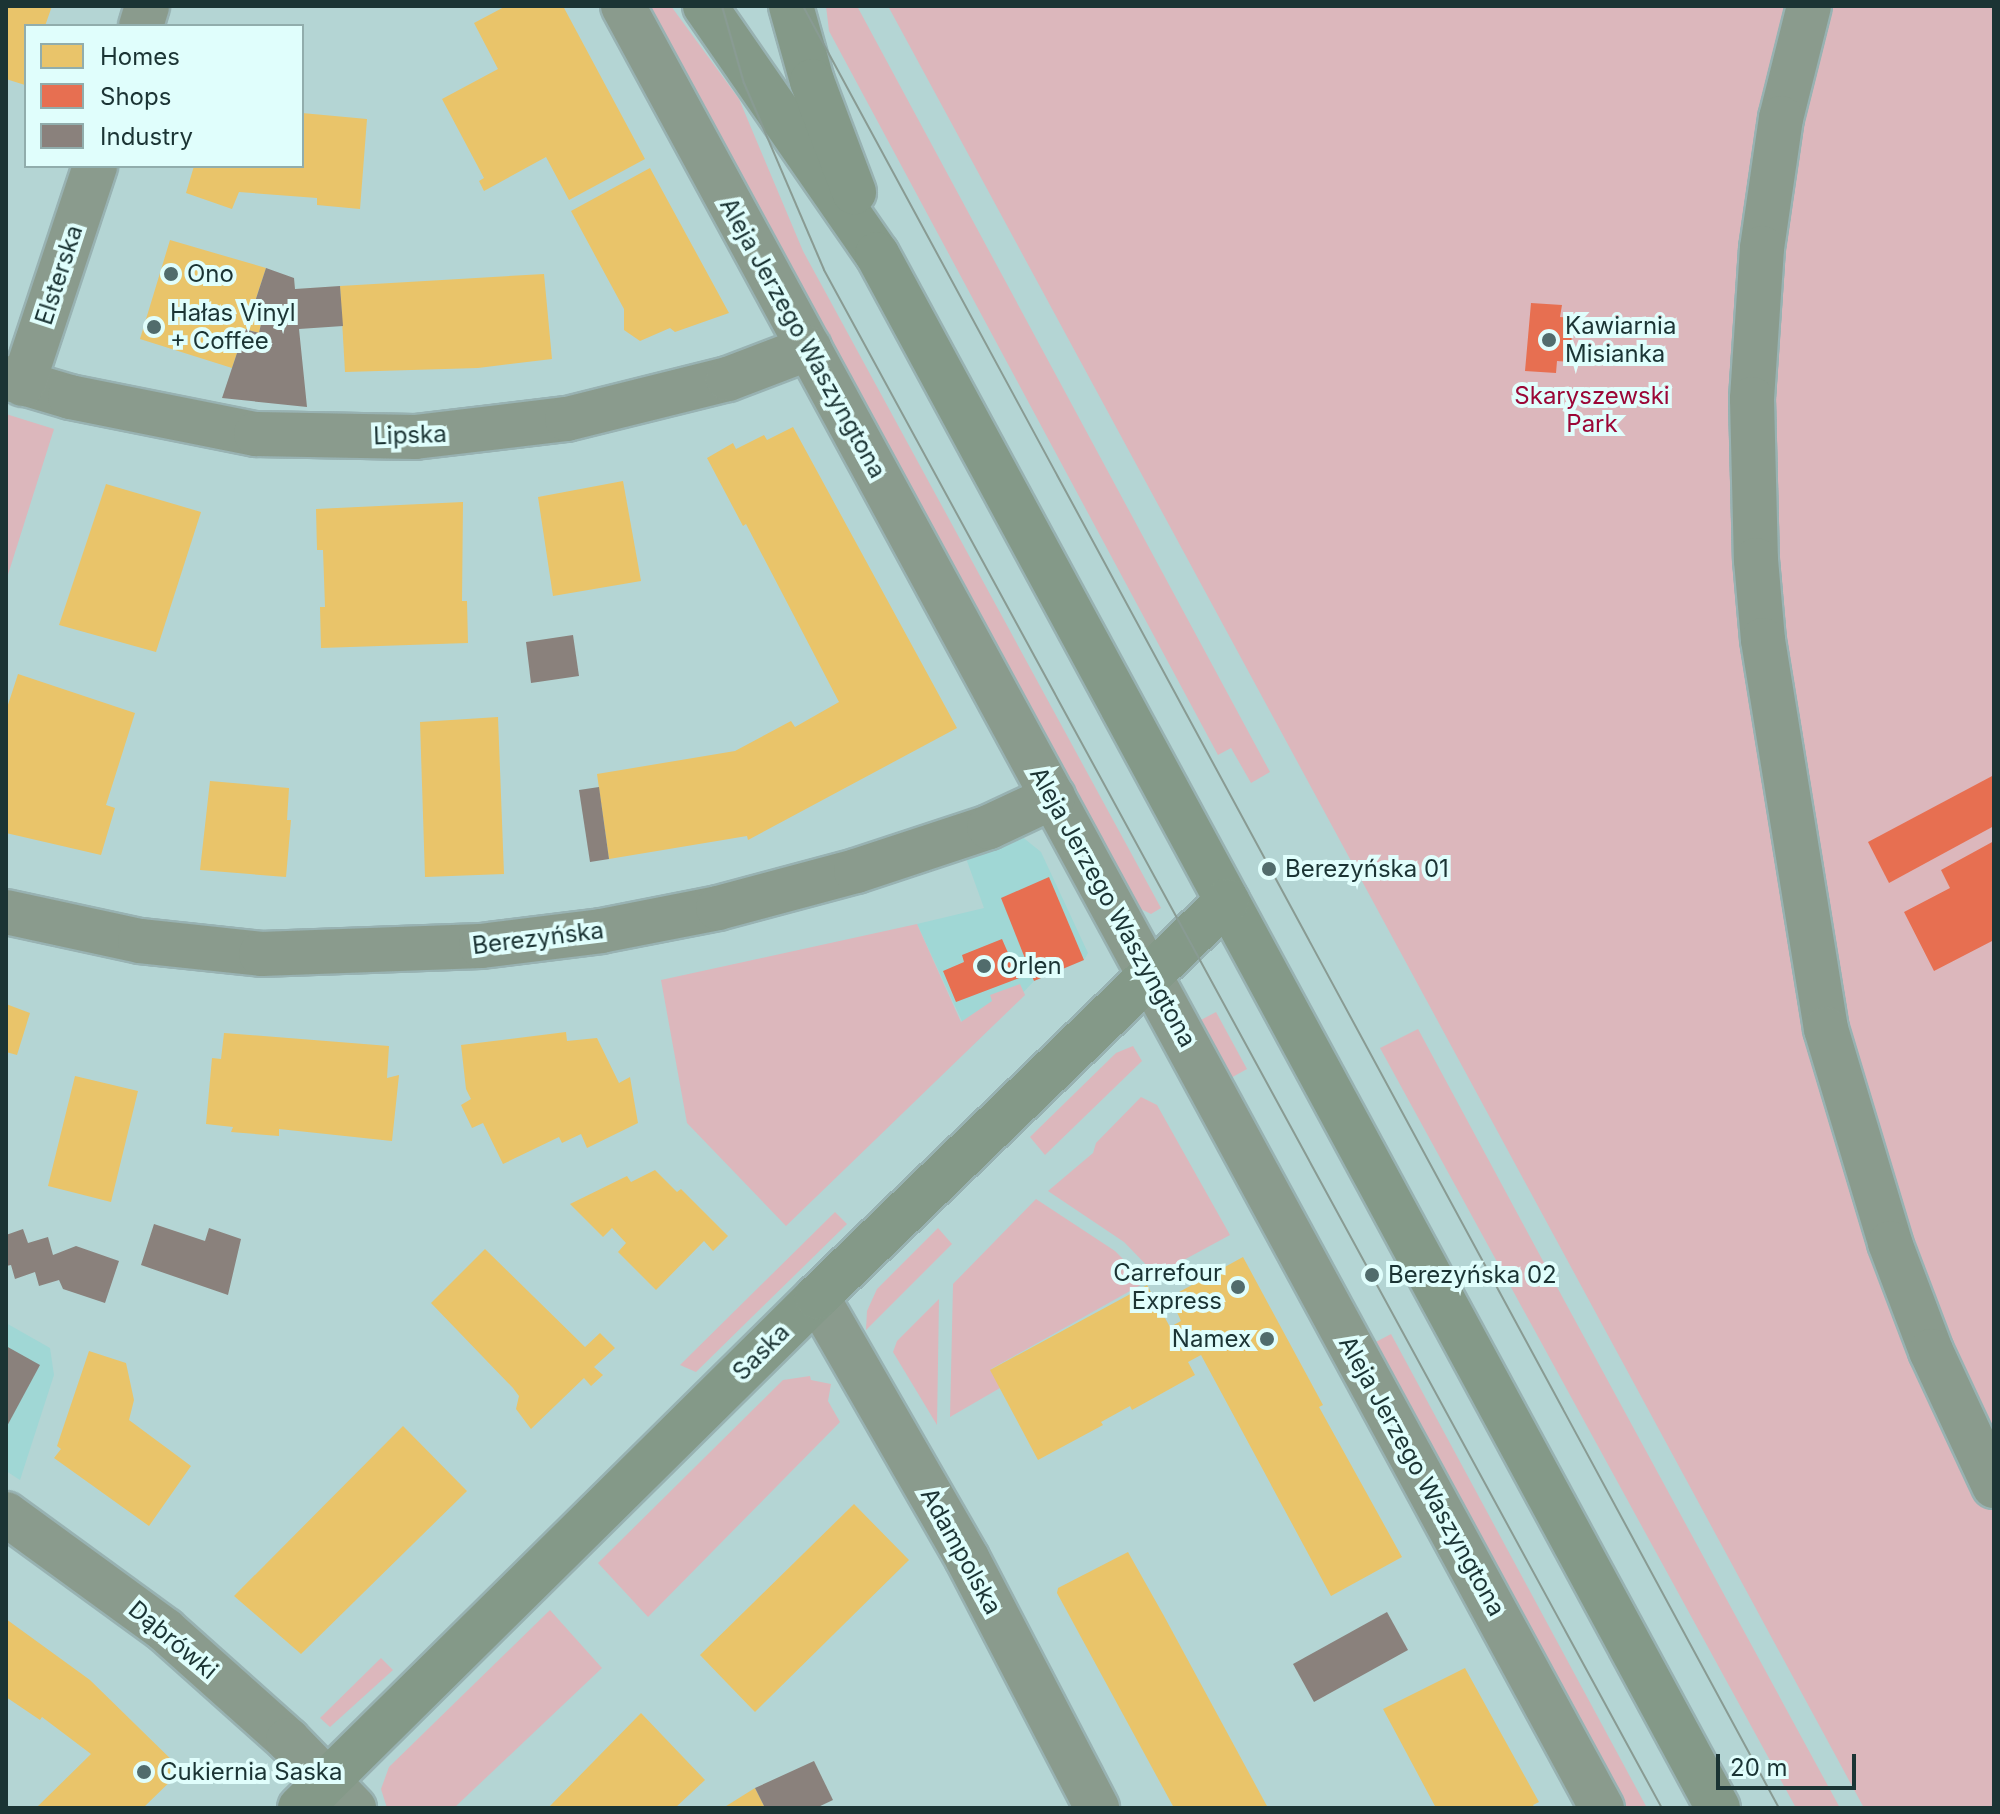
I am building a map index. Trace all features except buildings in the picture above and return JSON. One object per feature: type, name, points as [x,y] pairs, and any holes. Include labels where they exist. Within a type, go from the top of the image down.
[{"type":"main road","points":[[705,6],[877,254],[1718,1808]]},
{"type":"main road","points":[[791,6],[812,81],[877,254]]},
{"type":"main road","name":"Saska","points":[[327,1799],[817,1297],[1227,901]]},
{"type":"street","name":"Aleja Jerzego Waszyngtona","points":[[623,6],[1602,1808]]},
{"type":"street","points":[[1809,6],[1781,118],[1762,248],[1752,399],[1756,560],[1763,640],[1826,1029],[1890,1243],[1931,1351],[1994,1486]]},
{"type":"street","name":"Elsterska","points":[[15,381],[94,168]]},
{"type":"street","name":"Lipska","points":[[15,381],[184,423],[256,434],[415,437],[567,419],[728,379],[809,348]]},
{"type":"street","name":"Berezyńska","points":[[6,912],[140,941],[261,954],[465,947],[616,928],[718,908],[856,871],[989,827],[1053,797]]},
{"type":"street","name":"Adampolska","points":[[817,1297],[967,1558],[1097,1808]]},
{"type":"street","name":"Dąbrówki","points":[[6,1514],[165,1630],[327,1799]]},
{"type":"shaded area","points":[[1014,830],[1041,852],[1088,953],[1084,960],[1034,981],[973,1045],[917,924],[984,908],[963,850]]},
{"type":"shaded area","points":[[6,1323],[50,1348],[54,1375],[20,1480],[6,1471]]},
{"type":"green space","points":[[646,6],[671,6],[739,99],[803,251],[1161,908],[1151,914],[1137,907]]},
{"type":"green space","points":[[826,6],[857,6],[1270,772],[1251,783],[1231,748],[1218,755],[829,31]]},
{"type":"green space","name":"Skaryszewski Park","points":[[888,6],[1994,6],[1994,1808],[1864,1808]]},
{"type":"green space","points":[[6,414],[54,429],[6,581]]},
{"type":"green space","points":[[917,924],[961,1022],[992,1001],[990,995],[1020,984],[1025,995],[786,1226],[687,1123],[661,980]]},
{"type":"green space","points":[[1216,1012],[1247,1069],[1229,1079],[1197,1022]]},
{"type":"green space","points":[[1418,1029],[1840,1808],[1796,1808],[1380,1048]]},
{"type":"green space","points":[[1133,1046],[1142,1061],[1045,1155],[1030,1137],[1116,1053]]},
{"type":"green space","points":[[1141,1097],[1157,1105],[1230,1235],[1156,1275],[1124,1242],[1048,1191],[1093,1153],[1096,1143]]},
{"type":"green space","points":[[1036,1199],[1115,1251],[1146,1282],[991,1369],[1000,1388],[950,1417],[953,1284]]},
{"type":"green space","points":[[835,1212],[847,1224],[696,1372],[680,1365]]},
{"type":"green space","points":[[938,1228],[952,1244],[866,1330],[867,1311],[877,1289]]},
{"type":"green space","points":[[939,1299],[937,1425],[893,1352],[897,1341]]},
{"type":"green space","points":[[1391,1334],[1647,1808],[1624,1808],[1372,1344]]},
{"type":"green space","points":[[810,1376],[811,1380],[831,1384],[828,1401],[840,1422],[648,1617],[598,1563],[783,1380]]},
{"type":"green space","points":[[550,1610],[602,1668],[454,1808],[387,1808],[381,1789],[389,1767]]},
{"type":"green space","points":[[381,1658],[393,1670],[330,1727],[320,1718]]},
{"type":"tram line","points":[[722,6],[744,83],[824,270],[1662,1808]]},
{"type":"tram line","points":[[803,6],[1779,1808]]},
{"type":"place","name":"Ono","points":[[171,274]]},
{"type":"place","name":"Hałas Vinyl + Coffee","points":[[154,327]]},
{"type":"place","name":"Kawiarnia Misianka","points":[[1549,340]]},
{"type":"place","name":"Berezyńska 01","points":[[1269,869]]},
{"type":"place","name":"Orlen","points":[[984,966]]},
{"type":"place","name":"Berezyńska 02","points":[[1372,1275]]},
{"type":"place","name":"Carrefour Express","points":[[1238,1287]]},
{"type":"place","name":"Namex","points":[[1267,1339]]},
{"type":"place","name":"Cukiernia Saska","points":[[144,1772]]}]
